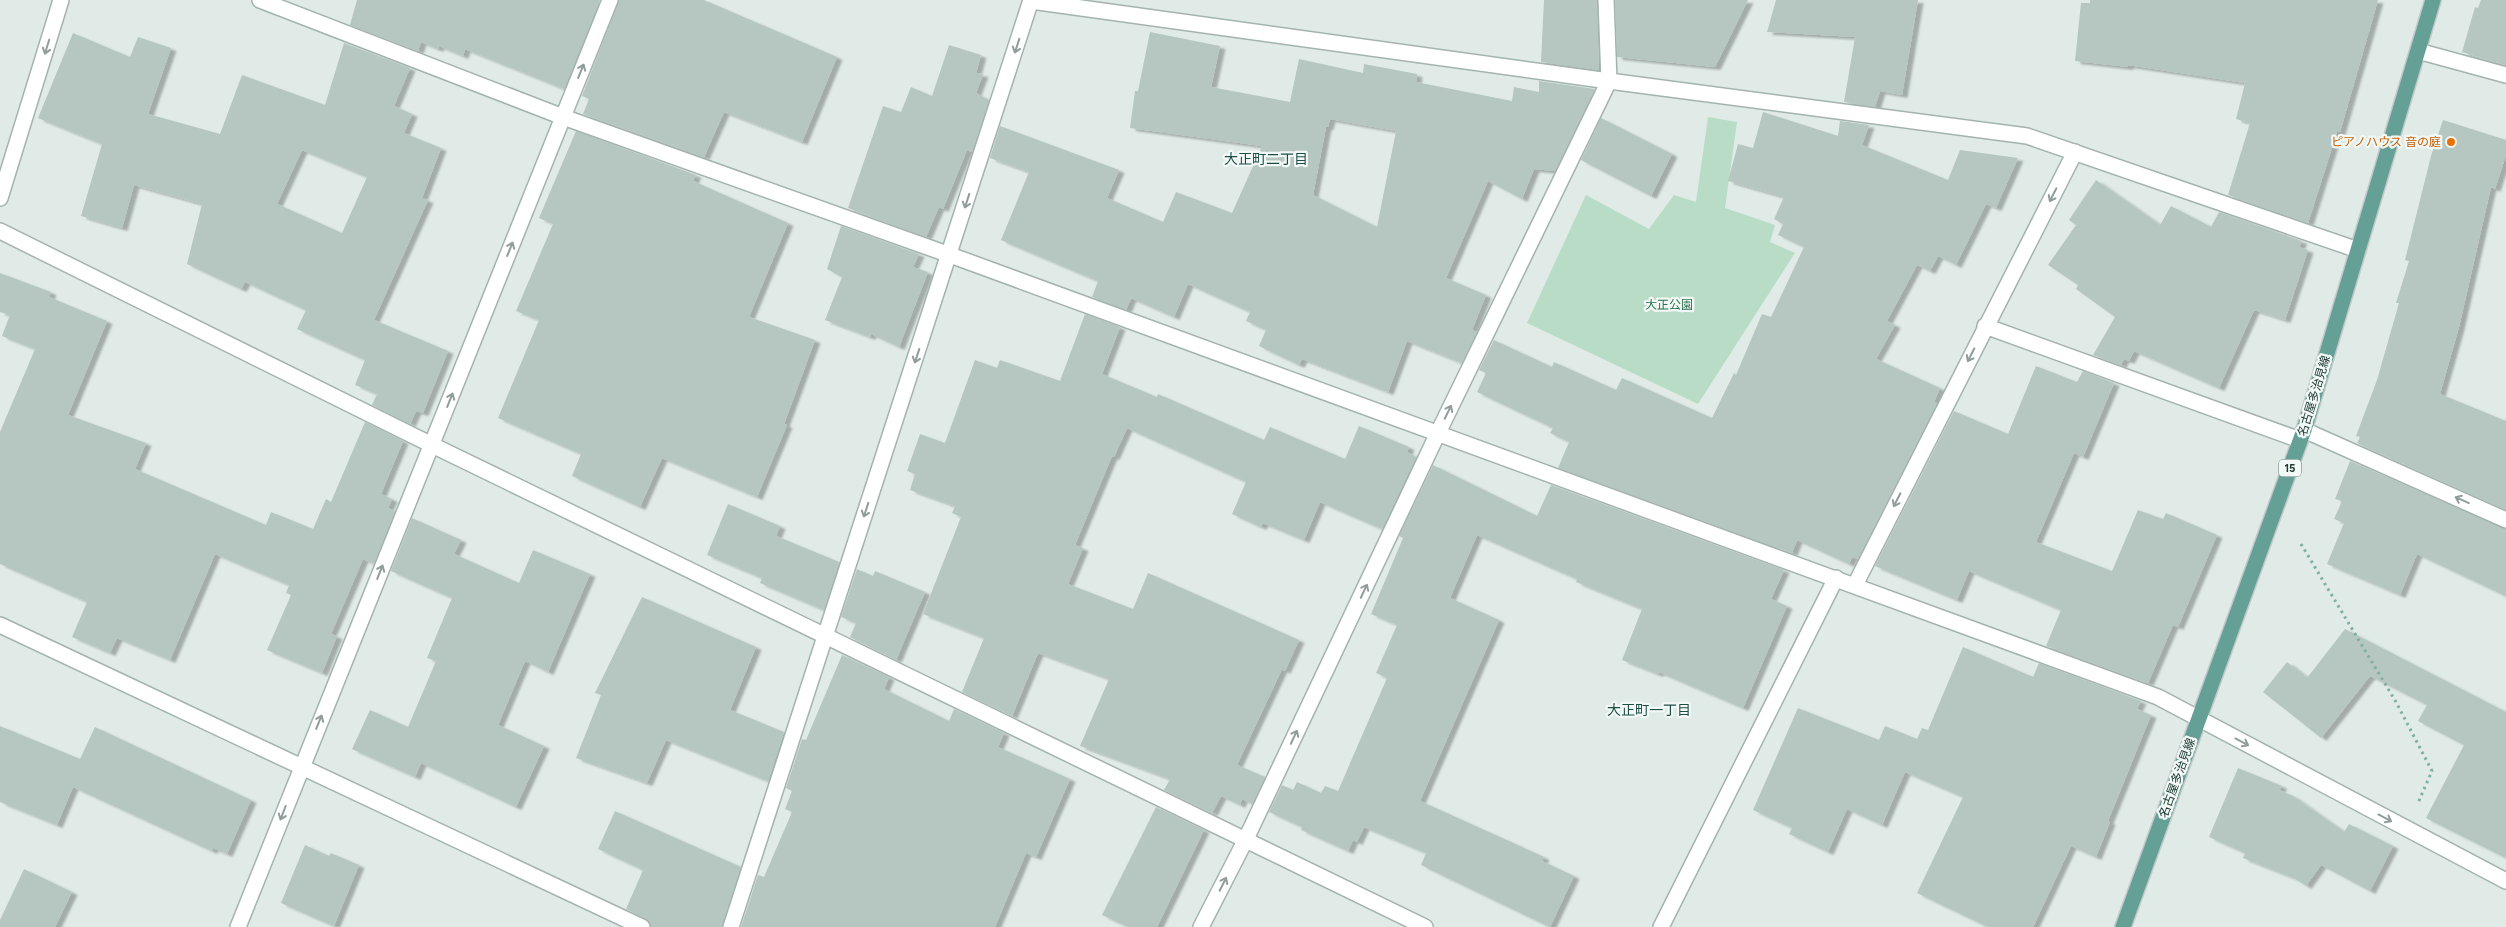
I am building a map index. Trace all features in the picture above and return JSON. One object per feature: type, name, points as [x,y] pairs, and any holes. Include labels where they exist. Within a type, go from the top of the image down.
[{"type":"main road","name":"名古屋多治見線","points":[[2123,927],[2302,435],[2433,0]]},
{"type":"street","points":[[0,198],[61,0]]},
{"type":"street","points":[[260,0],[563,117],[950,256],[1437,436],[1836,578],[2158,697],[2506,881]]},
{"type":"street","points":[[238,927],[300,767],[432,446],[610,0]]},
{"type":"street","points":[[1201,927],[1245,841],[1437,436],[1609,81],[1606,0]]},
{"type":"street","points":[[731,927],[950,256],[1031,1],[1609,81],[2026,136],[2358,250]]},
{"type":"street","points":[[2418,51],[2506,75]]},
{"type":"street","points":[[1855,585],[2075,152]]},
{"type":"street","points":[[0,231],[432,446],[1425,927]]},
{"type":"street","points":[[1985,326],[2302,435],[2506,520]]},
{"type":"street","points":[[1661,927],[1836,578]]},
{"type":"street","points":[[0,625],[642,927]]},
{"type":"path","points":[[2301,544],[2396,702],[2432,771],[2407,829]]},
{"type":"green space","name":"大正公園","points":[[1708,117],[1737,122],[1725,208],[1775,225],[1770,242],[1795,253],[1698,404],[1527,323],[1586,195],[1649,229],[1674,195],[1696,202]]},
{"type":"building","points":[[357,0],[600,0],[564,89],[465,49],[463,56],[439,46],[438,49],[421,42],[418,51],[350,25]]},
{"type":"building","points":[[619,0],[704,0],[837,57],[802,142],[724,112],[704,157],[583,114],[589,99],[582,96]]},
{"type":"building","points":[[1544,0],[1597,0],[1599,70],[1541,62]]},
{"type":"building","points":[[1615,0],[1748,0],[1715,67],[1617,57]]},
{"type":"building","points":[[1776,0],[1918,0],[1902,95],[1880,91],[1875,107],[1844,102],[1855,37],[1767,32]]},
{"type":"building","points":[[2090,0],[2378,0],[2340,132],[2337,132],[2308,223],[2228,195],[2250,123],[2236,119],[2245,83],[2128,65],[2128,67],[2075,61],[2081,3],[2090,3]]},
{"type":"building","points":[[2481,0],[2506,0],[2506,65],[2462,52],[2475,7],[2478,8]]},
{"type":"building","points":[[1150,32],[1220,46],[1211,87],[1290,102],[1299,59],[1363,73],[1364,64],[1417,74],[1416,82],[1512,101],[1514,87],[1539,92],[1539,81],[1595,89],[1555,171],[1534,169],[1522,199],[1488,181],[1446,278],[1486,295],[1472,330],[1477,332],[1462,363],[1407,341],[1388,392],[1302,359],[1299,365],[1259,346],[1266,330],[1246,321],[1250,312],[1188,284],[1174,317],[1131,298],[1126,310],[1092,297],[1098,281],[1001,240],[1029,172],[990,158],[1000,126],[1119,170],[1107,198],[1163,222],[1176,192],[1232,213],[1262,146],[1130,128],[1135,91],[1138,91]],"holes":[[[1330,119],[1396,131],[1377,227],[1313,195],[1326,127],[1328,127]]]},
{"type":"building","points":[[73,33],[130,57],[138,37],[171,48],[148,114],[220,134],[242,75],[325,105],[344,43],[410,68],[394,106],[412,114],[404,133],[441,148],[422,198],[428,200],[374,320],[448,351],[423,413],[416,411],[410,424],[372,405],[377,394],[355,385],[365,360],[297,329],[306,310],[245,282],[241,289],[187,264],[202,204],[134,185],[122,228],[81,216],[102,144],[38,118]],"holes":[[[302,150],[367,177],[342,233],[277,204]]]},
{"type":"building","points":[[949,45],[981,55],[976,73],[983,74],[976,93],[989,100],[972,152],[967,150],[943,209],[939,207],[926,237],[848,208],[883,106],[901,112],[911,87],[932,96]]},
{"type":"building","points":[[1763,112],[1838,136],[1840,121],[1869,125],[1862,145],[1948,180],[1960,150],[2018,158],[1996,208],[1986,204],[1956,265],[1938,256],[1930,271],[1917,265],[1887,321],[1895,325],[1876,359],[1940,388],[1934,402],[1937,403],[1858,559],[1852,557],[1849,564],[1797,540],[1792,553],[1558,468],[1569,442],[1550,433],[1553,428],[1477,392],[1486,373],[1479,370],[1494,340],[1552,367],[1554,362],[1616,390],[1622,378],[1712,418],[1734,373],[1736,375],[1762,314],[1771,317],[1804,247],[1778,235],[1783,224],[1774,219],[1784,197],[1728,181],[1738,144],[1753,148]]},
{"type":"building","points":[[1601,118],[1672,154],[1651,196],[1581,160]]},
{"type":"building","points":[[2443,120],[2506,140],[2506,155],[2495,189],[2491,187],[2459,327],[2440,394],[2506,421],[2506,510],[2357,443],[2360,437],[2356,436],[2377,380],[2399,303],[2396,303],[2409,261],[2405,260],[2431,156]]},
{"type":"building","points":[[576,131],[696,175],[693,181],[788,223],[749,317],[815,340],[784,424],[787,425],[757,497],[662,458],[640,507],[572,476],[581,454],[498,418],[539,320],[516,311],[553,224],[539,218]]},
{"type":"building","points":[[2096,180],[2160,225],[2171,206],[2211,227],[2219,212],[2302,241],[2299,247],[2308,250],[2285,320],[2254,310],[2219,388],[2134,351],[2129,361],[2124,359],[2121,365],[2093,355],[2115,317],[2076,289],[2078,285],[2048,265],[2076,225],[2069,220]]},
{"type":"building","points":[[841,226],[919,254],[913,267],[928,272],[899,347],[871,334],[870,337],[825,320],[842,277],[827,269]]},
{"type":"building","points":[[0,273],[51,292],[49,297],[107,321],[68,415],[146,443],[135,469],[266,525],[271,512],[313,529],[326,499],[331,502],[365,422],[403,441],[381,494],[392,499],[388,508],[395,511],[374,564],[363,559],[331,634],[337,636],[322,673],[267,650],[291,595],[286,593],[289,585],[215,554],[170,660],[117,638],[110,653],[72,637],[87,602],[0,564],[0,432],[35,349],[2,336],[10,315],[0,312]]},
{"type":"building","points":[[1085,314],[1120,327],[1102,374],[1157,397],[1158,394],[1264,440],[1270,427],[1345,459],[1359,426],[1409,447],[1407,452],[1416,457],[1382,529],[1320,502],[1304,540],[1263,523],[1261,527],[1232,514],[1246,482],[1127,428],[1114,457],[1112,456],[1075,545],[1083,548],[1068,584],[1133,609],[1148,573],[1299,640],[1285,671],[1282,669],[1237,765],[1265,777],[1252,804],[1242,799],[1240,805],[1221,796],[1212,813],[1164,790],[1170,779],[1080,746],[1109,679],[1038,653],[1012,716],[962,692],[984,638],[923,614],[961,517],[952,513],[955,506],[910,490],[915,474],[907,471],[920,434],[945,443],[975,360],[997,368],[1000,360],[1060,381]]},
{"type":"building","points":[[2036,366],[2077,382],[2083,371],[2114,383],[2083,457],[2074,453],[2036,542],[2112,571],[2138,510],[2163,519],[2166,513],[2217,535],[2178,627],[2173,625],[2148,683],[2046,646],[2061,610],[1969,571],[1957,600],[1875,566],[1954,411],[2008,434]]},
{"type":"building","points":[[2350,461],[2506,529],[2506,596],[2417,554],[2400,595],[2327,564],[2344,523],[2334,519],[2342,501],[2335,499]]},
{"type":"building","points":[[1433,465],[1537,516],[1551,485],[1784,570],[1771,599],[1787,606],[1743,708],[1659,672],[1658,674],[1622,660],[1642,609],[1576,582],[1577,579],[1477,535],[1450,598],[1499,620],[1420,801],[1544,857],[1542,861],[1574,876],[1550,927],[1421,865],[1426,853],[1364,827],[1357,842],[1353,840],[1348,851],[1301,830],[1302,827],[1269,812],[1282,785],[1293,790],[1297,782],[1321,793],[1325,786],[1338,791],[1387,678],[1376,673],[1397,625],[1371,614],[1403,538],[1399,536]]},
{"type":"building","points":[[728,504],[780,526],[776,536],[839,562],[824,610],[760,583],[762,578],[707,555]]},
{"type":"building","points":[[412,518],[461,540],[454,554],[519,583],[533,550],[590,574],[548,672],[525,661],[498,725],[544,746],[516,807],[421,763],[415,777],[352,749],[370,710],[408,727],[436,661],[427,658],[452,598],[391,571]]},
{"type":"building","points":[[857,569],[873,576],[875,571],[925,592],[896,660],[850,637],[856,623],[841,617]]},
{"type":"building","points":[[642,597],[756,647],[730,710],[784,732],[768,781],[666,740],[647,783],[576,758],[601,695],[595,693]]},
{"type":"building","points":[[2345,629],[2506,712],[2506,858],[2426,818],[2464,745],[2418,721],[2427,705],[2370,676],[2321,738],[2263,692],[2287,662],[2307,678]]},
{"type":"building","points":[[1963,647],[2033,677],[2039,663],[2141,701],[2137,709],[2151,715],[2108,821],[2110,822],[2096,857],[2071,846],[2033,927],[1988,927],[1917,893],[1963,797],[1905,772],[1882,825],[1847,809],[1828,852],[1789,834],[1792,828],[1753,810],[1798,708],[1879,740],[1885,726],[1917,739],[1922,728],[1928,730]]},
{"type":"building","points":[[842,655],[889,677],[884,689],[949,721],[954,709],[1004,733],[998,747],[1070,779],[1036,857],[1026,853],[995,927],[741,927],[758,875],[764,877],[792,812],[785,809],[792,791],[786,788],[802,739],[806,740]]},
{"type":"building","points":[[0,726],[80,759],[95,727],[251,800],[227,854],[213,848],[212,851],[73,787],[57,825],[0,802]]},
{"type":"building","points":[[2238,768],[2282,786],[2279,790],[2293,796],[2344,832],[2349,824],[2393,846],[2370,891],[2321,865],[2306,886],[2294,878],[2243,858],[2245,853],[2209,837]]},
{"type":"building","points":[[1156,807],[1204,830],[1157,927],[1128,927],[1102,915]]},
{"type":"building","points":[[615,811],[741,867],[722,927],[651,927],[646,919],[626,909],[643,870],[598,849]]},
{"type":"building","points":[[305,845],[329,856],[331,853],[359,865],[334,926],[281,903]]},
{"type":"building","points":[[24,869],[72,892],[55,927],[0,927],[0,920]]},
{"type":"place","name":"ピアノハウス 音の庭","points":[[2451,142]]},
{"type":"district","name":"大正町二丁目","points":[[1266,159]]},
{"type":"district","name":"大正町一丁目","points":[[1649,710]]}]
